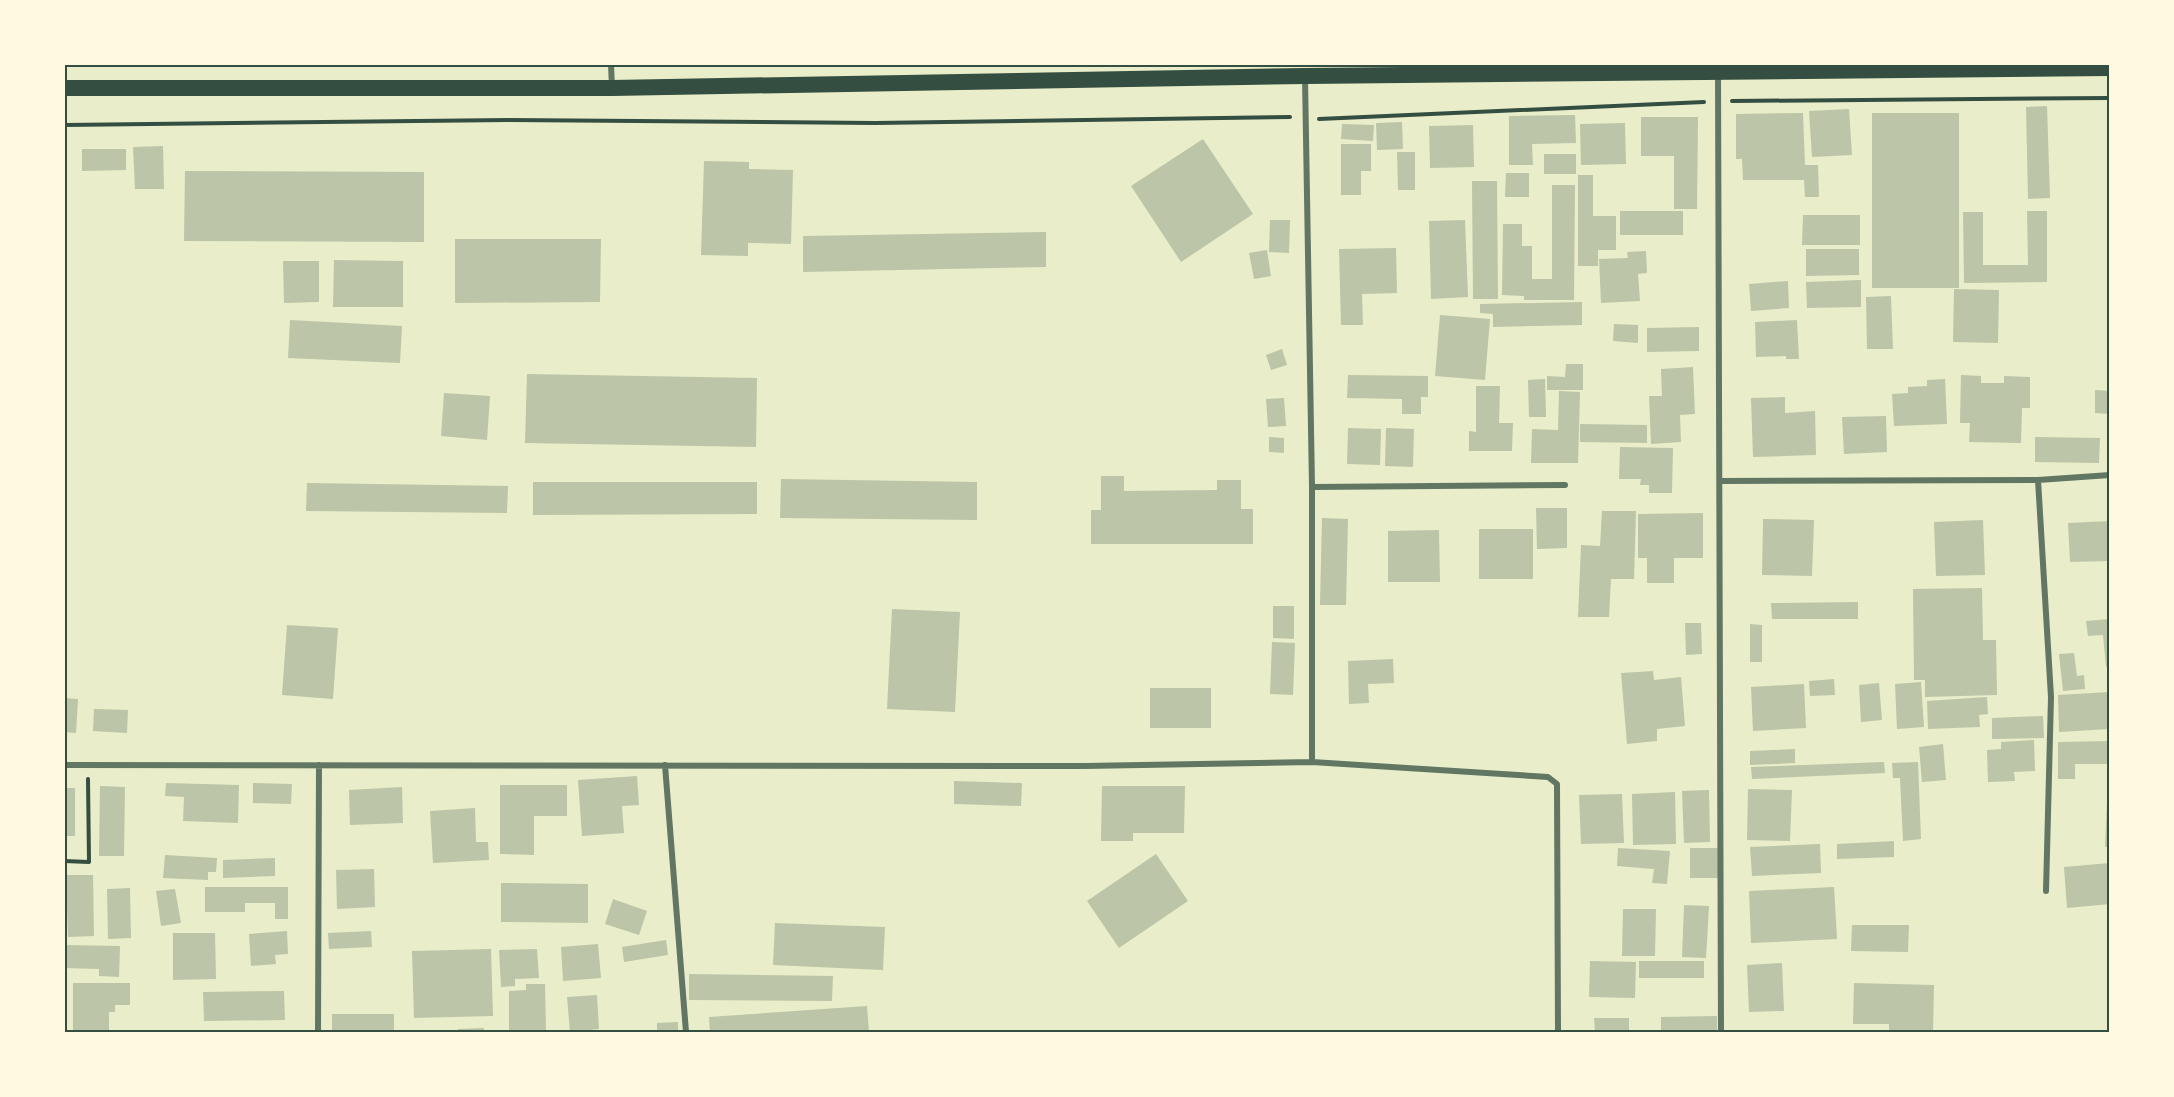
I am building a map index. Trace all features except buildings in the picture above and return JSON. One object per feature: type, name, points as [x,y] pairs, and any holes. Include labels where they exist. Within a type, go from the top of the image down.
[{"type":"highway","points":[[64,88],[612,88],[1718,68],[2109,68]]},
{"type":"street","points":[[612,64],[612,88]]},
{"type":"street","points":[[1718,68],[1721,1032]]},
{"type":"street","points":[[1305,76],[1312,487],[1312,762]]},
{"type":"street","points":[[1721,481],[2038,480],[2109,475]]},
{"type":"street","points":[[2038,480],[2051,697],[2046,891]]},
{"type":"street","points":[[1312,487],[1564,485]]},
{"type":"street","points":[[64,765],[1084,766],[1312,762],[1548,777],[1555,780],[1557,784],[1558,1032]]},
{"type":"street","points":[[318,1032],[319,765]]},
{"type":"street","points":[[665,765],[686,1032]]},
{"type":"path","points":[[64,125],[509,120],[874,123],[1294,117],[1306,119],[1460,115],[1718,101],[2109,98]]},
{"type":"path","points":[[64,861],[89,862],[87,765]]}]
